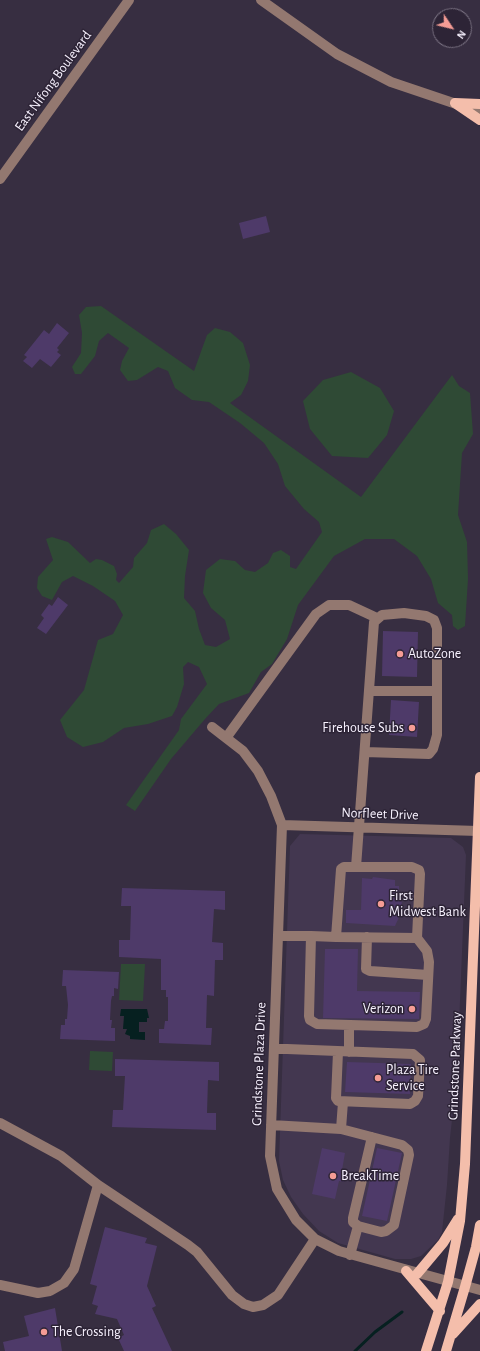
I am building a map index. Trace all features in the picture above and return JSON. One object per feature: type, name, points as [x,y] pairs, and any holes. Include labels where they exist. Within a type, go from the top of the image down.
[{"type":"main road","points":[[455,104],[480,104]]},
{"type":"main road","points":[[455,104],[480,120]]},
{"type":"main road","name":"Grindstone Parkway","points":[[426,1351],[448,1282],[460,1216],[465,1164],[480,777]]},
{"type":"main road","points":[[417,1274],[443,1243],[460,1216]]},
{"type":"main road","points":[[446,1351],[476,1247],[480,1225]]},
{"type":"main road","points":[[476,1247],[480,1264]]},
{"type":"main road","points":[[406,1271],[440,1311]]},
{"type":"main road","points":[[451,1335],[480,1304]]},
{"type":"street","name":"East Nifong Boulevard","points":[[0,179],[129,0]]},
{"type":"street","points":[[261,0],[337,54],[391,82],[480,112]]},
{"type":"street","points":[[226,738],[316,614],[329,605],[349,605],[377,618]]},
{"type":"street","points":[[356,867],[374,622],[382,615],[404,613],[420,614],[434,620],[437,628],[437,735],[429,754],[365,752]]},
{"type":"street","points":[[369,691],[437,691]]},
{"type":"street","name":"Grindstone Plaza Drive","points":[[212,727],[243,751],[258,770],[271,796],[282,825],[270,1156],[277,1190],[296,1220],[315,1239],[350,1255],[480,1290]]},
{"type":"street","name":"Norfleet Drive","points":[[282,825],[478,831]]},
{"type":"street","points":[[311,936],[310,1020],[317,1024],[421,1027],[426,1019],[428,956],[417,938],[419,870],[412,867],[344,867],[340,873],[336,937]]},
{"type":"street","points":[[278,936],[417,938]]},
{"type":"street","points":[[367,937],[366,969],[370,971],[428,975]]},
{"type":"street","points":[[349,1025],[349,1052]]},
{"type":"street","points":[[274,1049],[412,1054],[420,1060],[418,1096],[415,1102],[410,1104],[338,1102],[336,1098],[338,1052]]},
{"type":"street","points":[[341,1129],[343,1102]]},
{"type":"street","points":[[0,1124],[61,1156],[98,1184],[188,1245],[197,1252],[232,1295],[244,1304],[253,1308],[271,1301],[278,1295],[315,1239]]},
{"type":"street","points":[[271,1125],[341,1129],[372,1137],[402,1145],[408,1150],[409,1155],[394,1224],[386,1231],[381,1232],[358,1226],[353,1222],[352,1218],[372,1137]]},
{"type":"street","points":[[0,1285],[38,1293],[50,1291],[64,1283],[74,1269],[98,1184]]},
{"type":"street","points":[[350,1255],[358,1226]]},
{"type":"shaded area","points":[[300,834],[451,838],[463,847],[466,855],[457,1074],[442,1232],[438,1240],[421,1256],[411,1259],[395,1259],[338,1243],[319,1231],[303,1214],[291,1197],[283,1180],[279,1161],[290,846]]},
{"type":"shaded area","points":[[121,1009],[147,1009],[149,1018],[147,1018],[147,1022],[139,1022],[139,1032],[145,1032],[145,1040],[130,1039],[130,1036],[125,1034],[127,1029],[123,1029],[124,1016],[120,1016]]},
{"type":"green space","points":[[101,306],[194,371],[207,335],[215,328],[230,332],[243,343],[250,365],[248,381],[241,395],[230,403],[361,497],[452,375],[459,386],[470,393],[473,434],[462,453],[458,515],[467,542],[468,579],[465,626],[458,630],[453,626],[452,615],[438,603],[431,579],[417,556],[394,539],[365,539],[334,556],[298,605],[287,639],[272,664],[261,672],[249,693],[219,704],[205,719],[171,759],[135,811],[126,805],[179,730],[181,719],[207,684],[199,667],[188,662],[183,667],[184,684],[177,707],[172,716],[148,724],[124,728],[103,742],[83,747],[67,737],[60,720],[84,690],[98,640],[113,634],[123,615],[115,601],[93,586],[73,576],[62,582],[52,600],[42,596],[37,588],[38,577],[53,560],[46,539],[52,537],[68,542],[90,563],[96,559],[102,560],[114,566],[117,574],[116,580],[119,583],[133,567],[134,558],[147,543],[151,530],[164,524],[176,534],[189,550],[185,576],[184,598],[195,611],[199,629],[205,645],[216,647],[230,639],[225,620],[211,608],[203,593],[206,570],[220,559],[235,561],[245,570],[255,572],[268,563],[273,553],[281,550],[290,556],[290,567],[296,569],[322,532],[319,522],[304,509],[285,486],[278,464],[264,443],[240,423],[209,402],[192,400],[175,388],[168,371],[158,367],[137,380],[128,381],[120,370],[122,361],[129,348],[108,333],[99,341],[95,356],[81,374],[75,374],[72,367],[81,353],[82,333],[79,315],[86,307]]},
{"type":"green space","points":[[351,372],[380,388],[394,411],[387,435],[368,458],[332,456],[310,429],[303,401],[323,380]]},
{"type":"green space","points":[[121,964],[145,964],[143,1001],[119,1000]]},
{"type":"green space","points":[[90,1051],[113,1052],[112,1071],[89,1070]]},
{"type":"building","points":[[266,216],[270,232],[243,239],[239,223]]},
{"type":"building","points":[[57,323],[69,333],[57,348],[59,350],[57,352],[61,355],[51,367],[40,359],[32,368],[23,361],[27,357],[24,355],[44,330],[49,334]]},
{"type":"building","points":[[58,597],[68,605],[46,634],[37,628],[44,618],[41,615],[49,604],[52,606]]},
{"type":"building","name":"AutoZone","points":[[383,631],[418,632],[417,677],[382,676]]},
{"type":"building","points":[[391,700],[419,702],[417,737],[389,735]]},
{"type":"building","name":"First Midwest Bank","points":[[373,877],[395,880],[395,886],[399,886],[399,897],[402,898],[401,913],[395,926],[346,923],[346,910],[361,910],[362,878],[372,879]]},
{"type":"building","points":[[122,888],[225,891],[225,910],[214,909],[212,942],[223,943],[223,960],[215,960],[214,996],[207,995],[206,1028],[212,1028],[211,1045],[159,1043],[159,1029],[164,1029],[165,1021],[168,1021],[168,997],[166,997],[166,990],[161,990],[161,959],[119,957],[119,940],[130,940],[131,906],[121,906]]},
{"type":"building","points":[[325,949],[358,949],[357,991],[420,992],[419,1019],[323,1018]]},
{"type":"building","points":[[63,970],[119,972],[118,989],[114,988],[114,996],[112,996],[111,1001],[110,1020],[112,1020],[111,1028],[115,1028],[115,1041],[60,1039],[61,1025],[65,1025],[65,1019],[67,1019],[68,1005],[66,986],[62,986]]},
{"type":"building","points":[[115,1059],[219,1062],[219,1081],[208,1080],[207,1113],[216,1113],[216,1130],[112,1127],[113,1110],[123,1110],[125,1076],[115,1076]]},
{"type":"building","name":"Plaza Tire Service","points":[[347,1062],[411,1064],[410,1094],[345,1092]]},
{"type":"building","points":[[322,1148],[345,1153],[342,1170],[347,1171],[344,1182],[339,1181],[335,1199],[312,1194]]},
{"type":"building","points":[[377,1148],[402,1153],[387,1221],[362,1216]]},
{"type":"building","points":[[105,1227],[147,1238],[145,1243],[157,1246],[147,1286],[156,1306],[152,1308],[172,1351],[124,1351],[118,1338],[124,1335],[117,1319],[95,1314],[98,1306],[92,1304],[97,1286],[90,1284]]},
{"type":"building","name":"The Crossing","points":[[55,1308],[62,1351],[5,1351],[3,1342],[29,1336],[24,1316]]},
{"type":"waterway","points":[[355,1351],[375,1332],[402,1312]]},
{"type":"place","name":"AutoZone","points":[[400,654]]},
{"type":"place","name":"Firehouse Subs","points":[[412,728]]},
{"type":"place","name":"First Midwest Bank","points":[[381,904]]},
{"type":"place","name":"Verizon","points":[[412,1009]]},
{"type":"place","name":"Plaza Tire Service","points":[[378,1078]]},
{"type":"place","name":"BreakTime","points":[[333,1176]]},
{"type":"place","name":"The Crossing","points":[[44,1332]]}]
